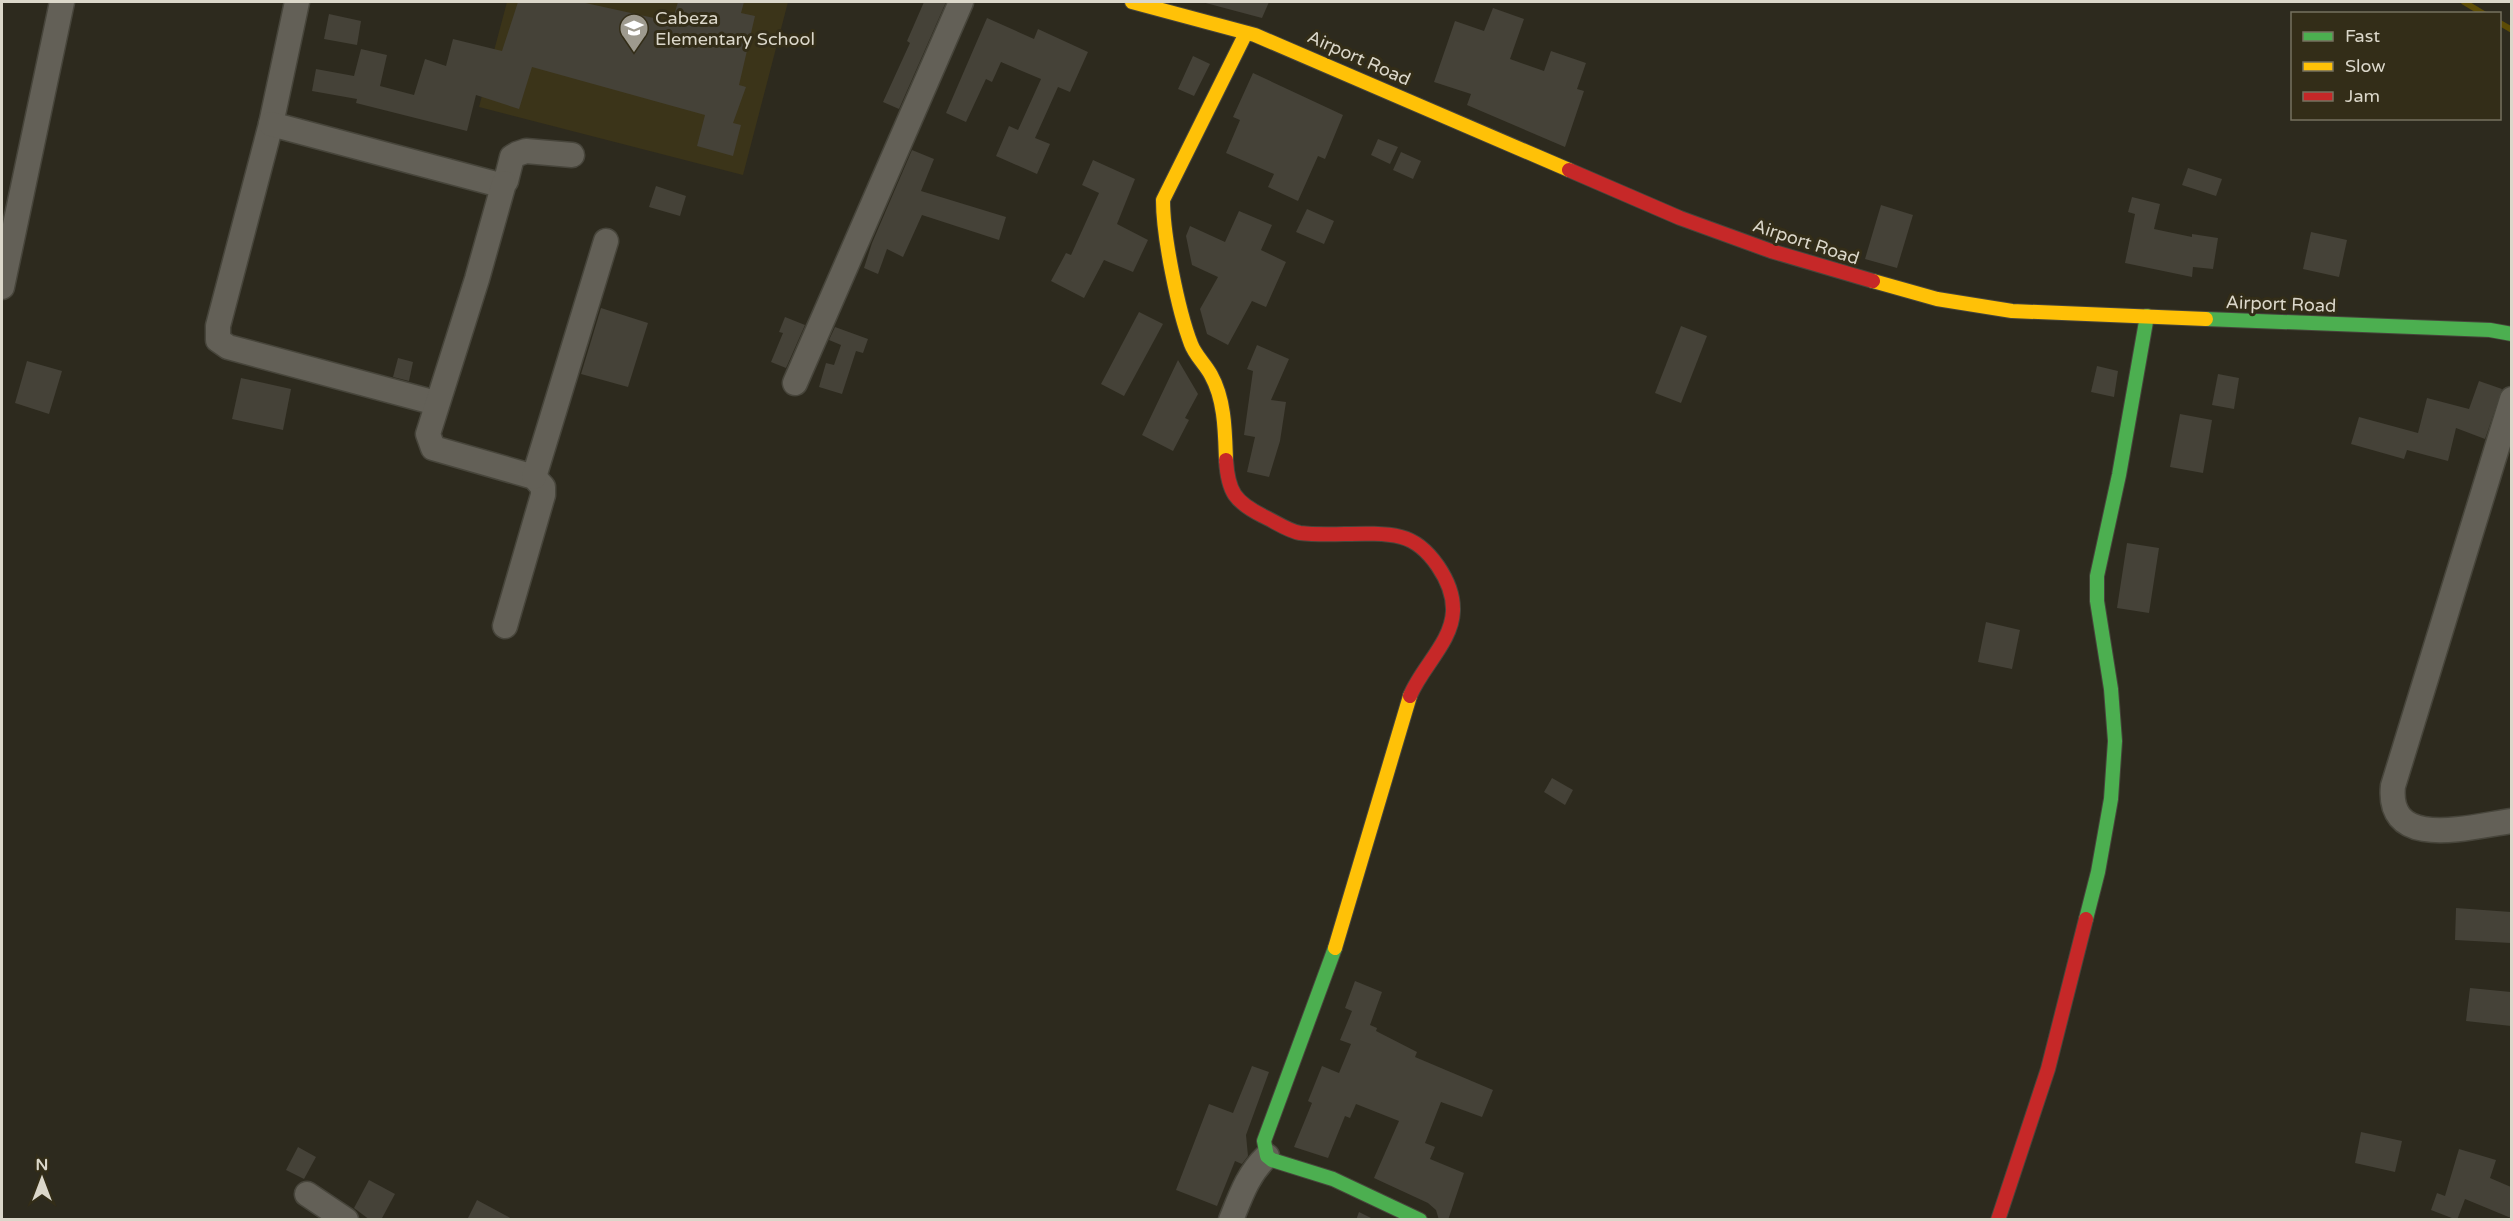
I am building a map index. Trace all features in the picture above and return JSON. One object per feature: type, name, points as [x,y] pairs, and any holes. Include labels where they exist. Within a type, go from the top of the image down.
[{"type":"street","points":[[2,287],[62,2]]},
{"type":"street","points":[[297,2],[271,124],[218,326],[218,340],[228,347],[314,372],[436,403]]},
{"type":"street","points":[[795,383],[961,2]]},
{"type":"street","name":"Airport Road","points":[[1132,2],[1246,33],[1294,50],[1680,218],[1792,258],[1948,301],[2012,311],[2478,330],[2511,334]]},
{"type":"street","points":[[1246,33],[1163,200],[1163,219],[1185,327],[1192,347],[1211,375],[1217,390],[1224,421],[1229,487],[1243,506],[1298,533],[1312,535],[1390,534],[1413,542],[1443,572],[1451,593],[1453,612],[1447,633],[1411,693],[1333,954],[1264,1141],[1267,1156]]},
{"type":"street","points":[[271,124],[492,184],[504,183]]},
{"type":"street","points":[[505,626],[543,495],[543,487],[534,477],[433,448],[428,434],[477,279],[512,157],[526,151],[572,155]]},
{"type":"street","points":[[534,477],[606,241]]},
{"type":"street","points":[[1998,1220],[2048,1069],[2098,872],[2111,799],[2115,741],[2109,679],[2097,601],[2097,576],[2119,475],[2147,316]]},
{"type":"street","points":[[2511,399],[2393,786],[2391,800],[2399,817],[2415,829],[2434,830],[2511,821]]},
{"type":"street","points":[[1231,1220],[1245,1183],[1253,1169],[1267,1156]]},
{"type":"street","points":[[1267,1156],[1280,1163],[1343,1183],[1420,1220]]},
{"type":"street","points":[[307,1194],[346,1220]]},
{"type":"shaded area","name":"Cabeza Elementary School","points":[[507,2],[788,2],[743,175],[479,107]]},
{"type":"building","name":"Cabeza Elementary School","points":[[518,2],[581,2],[672,22],[678,2],[744,2],[741,13],[755,16],[739,85],[746,87],[733,123],[741,125],[733,156],[697,146],[705,115],[532,67],[519,109],[476,95],[467,131],[356,103],[357,99],[312,91],[316,69],[354,76],[361,49],[387,55],[380,86],[414,95],[425,59],[446,66],[453,39],[502,51]]},
{"type":"building","points":[[924,2],[946,2],[899,109],[883,102],[910,43],[907,41]]},
{"type":"building","points":[[1202,2],[1269,2],[1262,18]]},
{"type":"building","points":[[1493,8],[1524,19],[1510,59],[1544,71],[1551,51],[1586,63],[1577,89],[1584,91],[1565,147],[1467,105],[1471,94],[1434,82],[1455,21],[1484,31]]},
{"type":"building","points":[[329,14],[361,21],[357,45],[324,39]]},
{"type":"building","points":[[987,18],[1034,39],[1038,29],[1088,52],[1070,92],[1058,87],[1035,138],[1050,144],[1037,174],[996,156],[1009,126],[1018,130],[1041,79],[1001,62],[992,82],[986,79],[966,122],[946,113]]},
{"type":"building","points":[[1193,56],[1210,64],[1194,96],[1178,89]]},
{"type":"building","points":[[1253,73],[1343,115],[1325,159],[1318,156],[1298,201],[1268,187],[1274,174],[1226,153],[1240,120],[1233,117]]},
{"type":"building","points":[[1378,139],[1398,147],[1390,164],[1371,155]]},
{"type":"building","points":[[912,150],[934,159],[921,191],[1006,217],[999,240],[922,215],[903,257],[887,249],[878,274],[864,268],[872,243]]},
{"type":"building","points":[[1401,152],[1421,161],[1413,179],[1393,170]]},
{"type":"building","points":[[1093,160],[1135,179],[1117,224],[1148,240],[1133,272],[1104,260],[1084,298],[1051,281],[1066,253],[1071,255],[1099,193],[1082,185]]},
{"type":"building","points":[[2188,168],[2222,179],[2216,196],[2182,185]]},
{"type":"building","points":[[656,186],[686,196],[680,216],[649,207]]},
{"type":"building","points":[[2132,197],[2160,204],[2154,229],[2192,237],[2192,234],[2218,238],[2213,269],[2193,267],[2192,277],[2125,263],[2135,214],[2128,212]]},
{"type":"building","points":[[1881,205],[1913,215],[1897,268],[1865,259]]},
{"type":"building","points":[[1307,209],[1334,221],[1324,244],[1296,232]]},
{"type":"building","points":[[1239,211],[1272,225],[1261,250],[1286,262],[1266,307],[1252,301],[1228,345],[1207,334],[1200,309],[1218,277],[1192,265],[1186,236],[1190,226],[1225,242]]},
{"type":"building","points":[[2311,232],[2347,240],[2339,277],[2303,269]]},
{"type":"building","points":[[601,308],[648,323],[628,387],[581,374]]},
{"type":"building","points":[[1139,312],[1163,324],[1124,396],[1101,384]]},
{"type":"building","points":[[785,317],[805,325],[786,368],[771,362],[783,333],[779,332]]},
{"type":"building","points":[[1681,326],[1707,336],[1681,403],[1655,393]]},
{"type":"building","points":[[835,327],[868,339],[863,353],[856,351],[842,394],[819,387],[826,363],[834,365],[841,345],[829,340]]},
{"type":"building","points":[[1257,345],[1289,359],[1271,400],[1286,402],[1280,441],[1269,477],[1247,472],[1255,437],[1244,435],[1253,371],[1247,369]]},
{"type":"building","points":[[398,358],[413,362],[409,381],[393,377]]},
{"type":"building","points":[[1178,360],[1198,394],[1185,418],[1189,420],[1173,451],[1142,435]]},
{"type":"building","points":[[27,361],[62,371],[49,414],[15,403]]},
{"type":"building","points":[[2097,366],[2118,371],[2114,397],[2091,392]]},
{"type":"building","points":[[2218,374],[2239,378],[2234,409],[2212,405]]},
{"type":"building","points":[[241,378],[291,389],[283,430],[232,419]]},
{"type":"building","points":[[2479,381],[2502,389],[2485,439],[2456,428],[2448,461],[2407,450],[2404,459],[2351,444],[2359,417],[2418,433],[2427,398],[2469,409]]},
{"type":"building","points":[[2180,414],[2212,420],[2203,473],[2170,467]]},
{"type":"building","points":[[2127,543],[2159,548],[2149,613],[2117,608]]},
{"type":"building","points":[[1986,622],[2020,630],[2012,669],[1978,662]]},
{"type":"building","points":[[1552,778],[1573,790],[1565,805],[1544,792]]},
{"type":"building","points":[[2456,908],[2511,912],[2511,943],[2455,940]]},
{"type":"building","points":[[1355,981],[1382,992],[1370,1025],[1377,1028],[1376,1031],[1417,1052],[1415,1057],[1493,1090],[1482,1117],[1441,1102],[1425,1143],[1435,1147],[1430,1159],[1464,1173],[1448,1220],[1439,1220],[1436,1210],[1428,1203],[1374,1178],[1399,1121],[1356,1104],[1350,1118],[1345,1116],[1328,1158],[1294,1147],[1312,1103],[1308,1101],[1322,1066],[1339,1073],[1351,1044],[1340,1040],[1352,1011],[1345,1008]]},
{"type":"building","points":[[2470,988],[2511,992],[2511,1026],[2466,1021]]},
{"type":"building","points":[[1252,1066],[1269,1072],[1246,1135],[1248,1156],[1242,1164],[1235,1161],[1217,1206],[1176,1190],[1209,1104],[1233,1113]]},
{"type":"building","points":[[2361,1132],[2402,1141],[2395,1172],[2355,1163]]},
{"type":"building","points":[[298,1147],[316,1157],[304,1179],[286,1170]]},
{"type":"building","points":[[2459,1149],[2496,1160],[2490,1178],[2511,1187],[2511,1218],[2465,1199],[2457,1220],[2431,1210],[2437,1193],[2445,1196]]},
{"type":"building","points":[[369,1180],[395,1194],[381,1220],[370,1220],[354,1208]]},
{"type":"building","points":[[477,1200],[514,1220],[467,1220]]},
{"type":"building","points":[[1359,1212],[1375,1220],[1356,1220]]},
{"type":"waterway","points":[[2464,2],[2481,12]]},
{"type":"waterway","points":[[2501,24],[2512,30]]},
{"type":"traffic: fast","points":[[2086,919],[2098,872],[2111,799],[2115,741],[2111,689],[2097,601],[2097,576],[2119,475],[2147,316]]},
{"type":"traffic: fast","points":[[2206,319],[2490,330],[2512,334]]},
{"type":"traffic: fast","points":[[1335,948],[1264,1141],[1267,1156],[1272,1160],[1333,1179],[1420,1220]]},
{"type":"traffic: slow","points":[[1132,2],[1255,35],[1569,170]]},
{"type":"traffic: slow","points":[[1226,460],[1219,395],[1211,375],[1191,344],[1176,293],[1168,252],[1163,200],[1246,33]]},
{"type":"traffic: slow","points":[[1873,281],[1937,299],[2012,311],[2206,319]]},
{"type":"traffic: slow","points":[[1335,948],[1410,696]]},
{"type":"traffic: jam","points":[[1569,170],[1680,218],[1771,251],[1873,281]]},
{"type":"traffic: jam","points":[[1226,460],[1231,488],[1240,501],[1253,511],[1286,528],[1295,532],[1312,534],[1377,534],[1401,537],[1421,548],[1438,566],[1452,600],[1451,622],[1442,644],[1410,696]]},
{"type":"traffic: jam","points":[[1998,1220],[2048,1069],[2086,919]]},
{"type":"place","name":"Cabeza Elementary School","points":[[634,54]]}]
